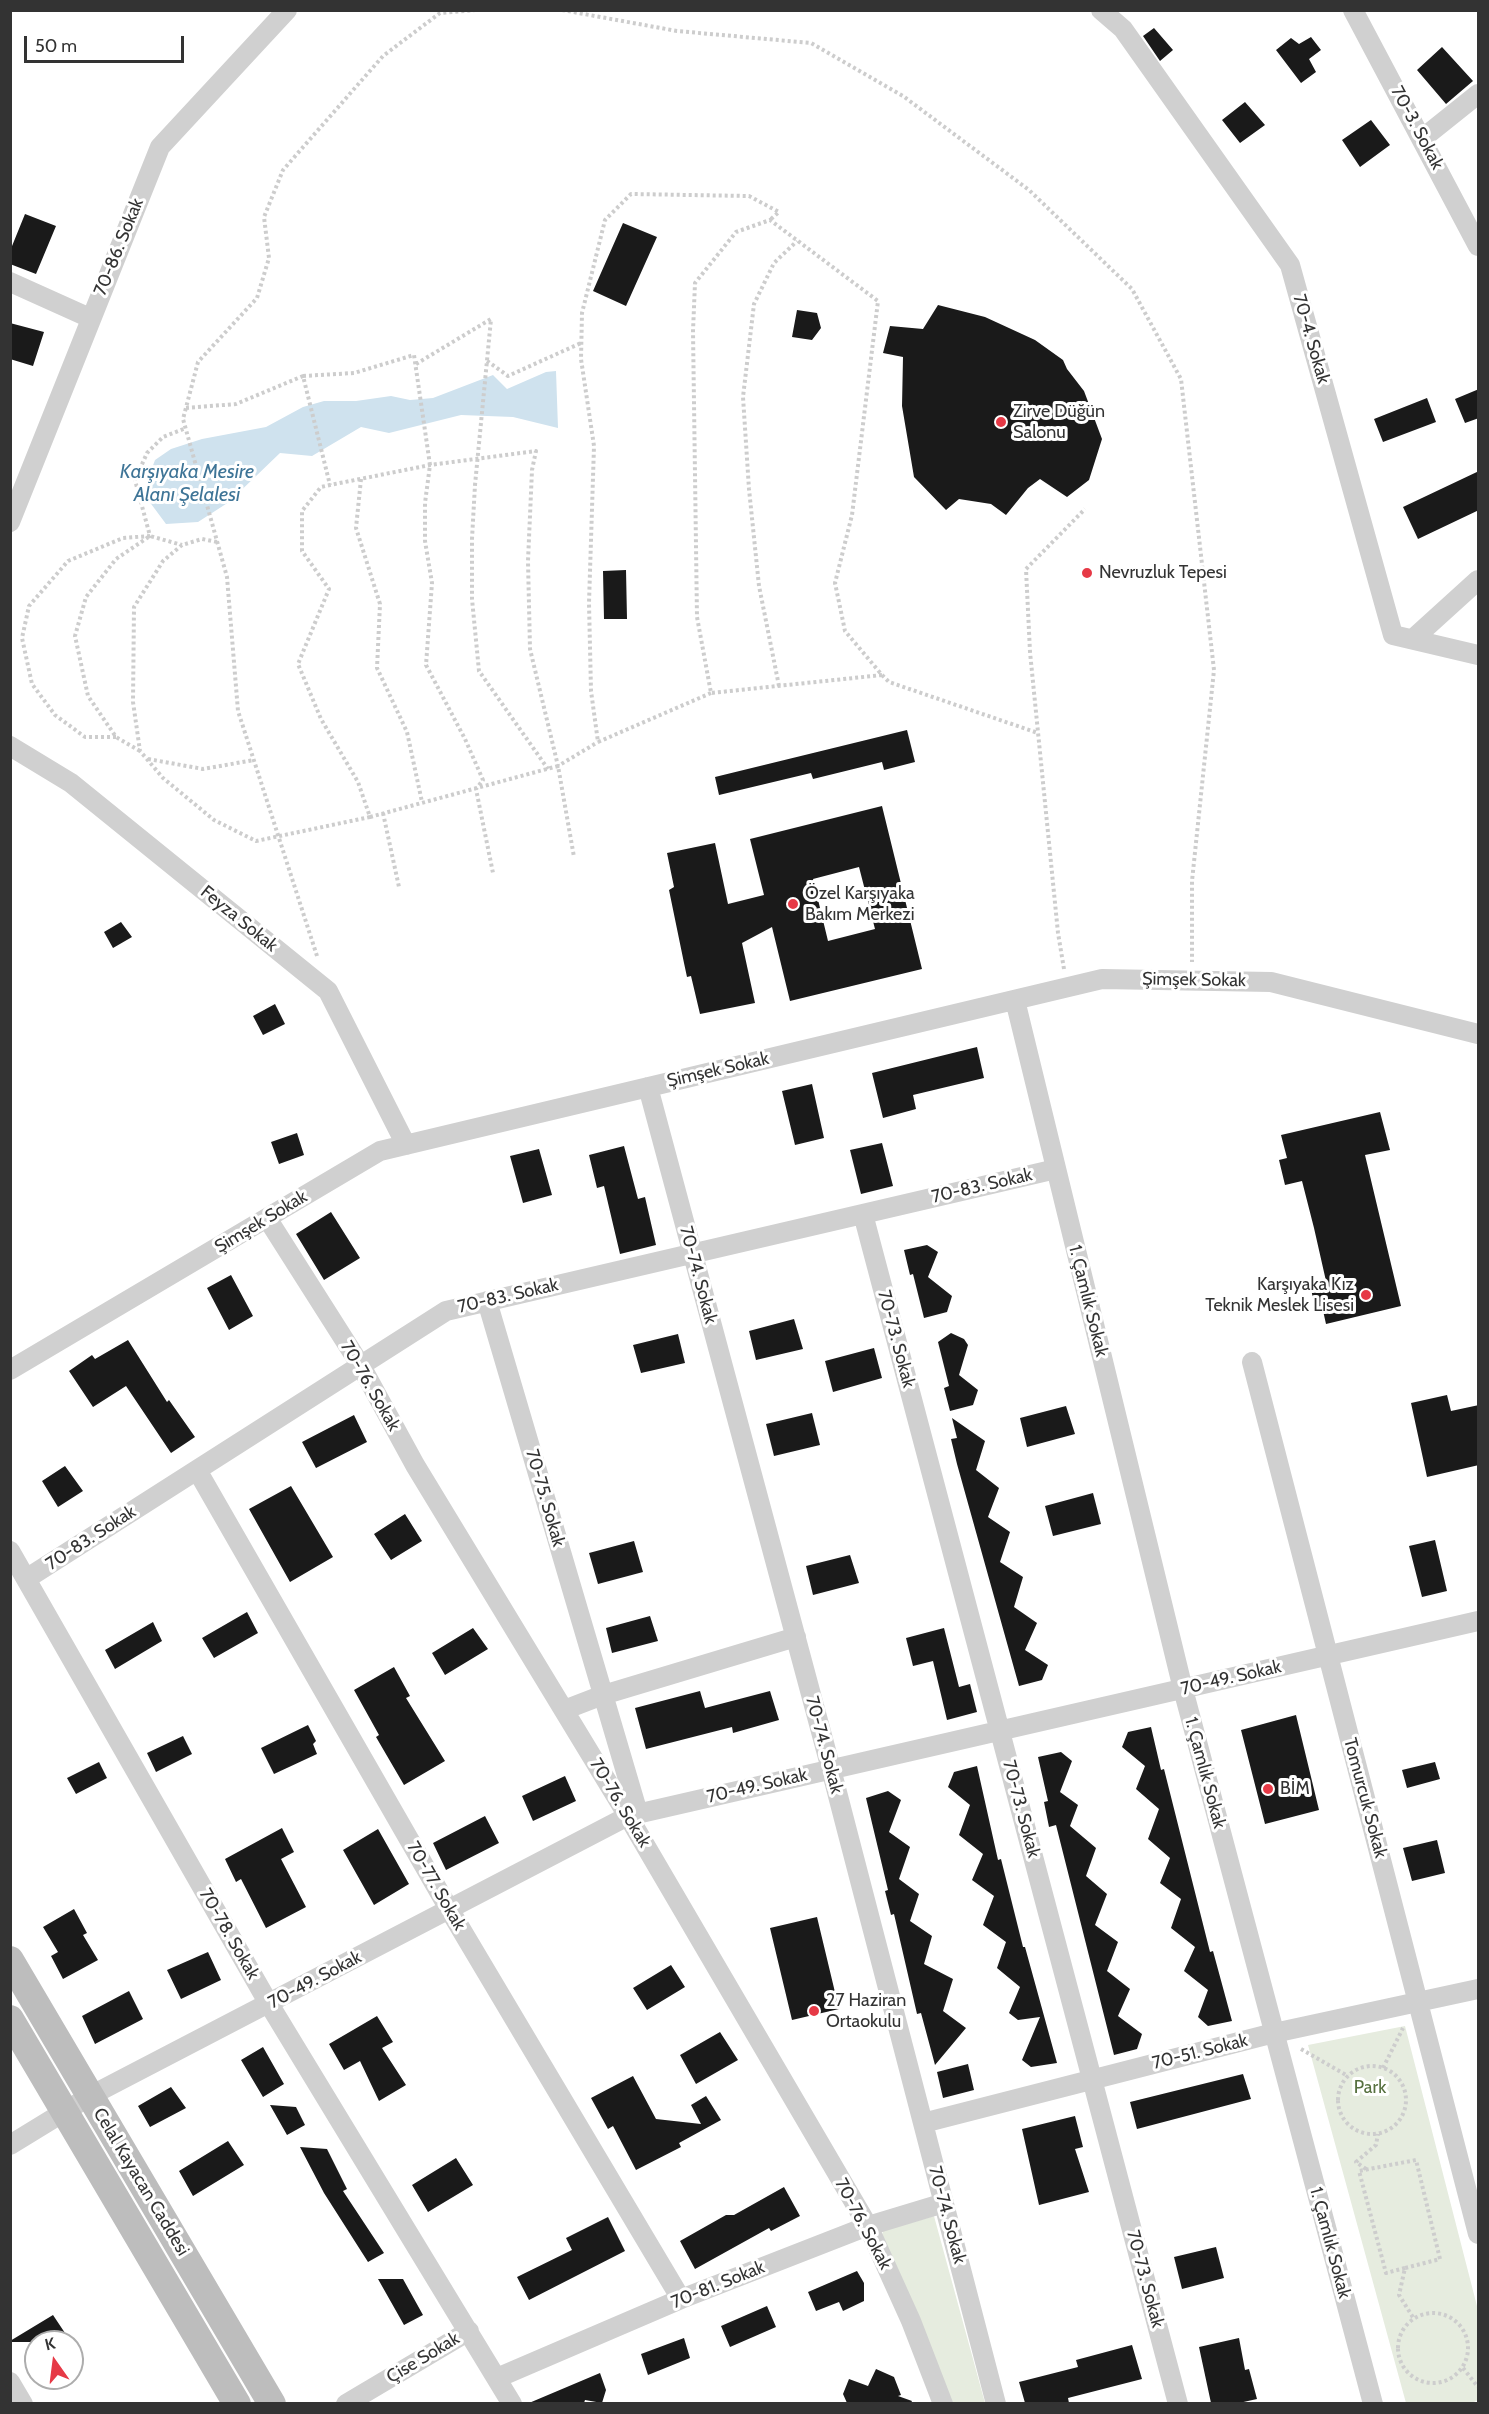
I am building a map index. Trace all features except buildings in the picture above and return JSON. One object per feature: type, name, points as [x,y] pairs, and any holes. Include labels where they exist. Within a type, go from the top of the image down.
[{"type":"street","name":"70-86. Sokak","points":[[10,522],[18,481],[90,318],[160,147],[287,10]]},
{"type":"street","name":"70-4. Sokak","points":[[1101,10],[1123,29],[1290,265],[1393,635],[1479,656]]},
{"type":"street","name":"70-3. Sokak","points":[[1353,10],[1479,246]]},
{"type":"street","points":[[1423,138],[1479,94]]},
{"type":"street","points":[[10,282],[90,318]]},
{"type":"street","points":[[1413,639],[1479,580]]},
{"type":"street","name":"Feyza Sokak","points":[[10,746],[71,783],[328,991],[406,1145]]},
{"type":"street","name":"Şimşek Sokak","points":[[10,1370],[380,1151],[1102,979],[1271,982],[1479,1034]]},
{"type":"street","name":"1. Çamlık Sokak","points":[[1015,1000],[1183,1689],[1374,2403]]},
{"type":"street","name":"70-74. Sokak","points":[[648,1087],[831,1769],[996,2403]]},
{"type":"street","name":"70-83. Sokak","points":[[26,1580],[446,1311],[1056,1169]]},
{"type":"street","name":"70-73. Sokak","points":[[863,1214],[1178,2403]]},
{"type":"street","name":"70-76. Sokak","points":[[267,1218],[361,1366],[415,1465],[564,1710],[633,1814],[868,2226],[911,2321],[943,2403]]},
{"type":"street","name":"70-75. Sokak","points":[[487,1301],[603,1695],[633,1814]]},
{"type":"street","name":"Tomurcuk Sokak","points":[[1252,1362],[1479,2234]]},
{"type":"street","name":"70-77. Sokak","points":[[197,1470],[449,1909],[681,2299]]},
{"type":"street","name":"70-78. Sokak","points":[[10,1551],[269,2004],[512,2403]]},
{"type":"street","name":"70-49. Sokak","points":[[10,2145],[90,2096],[633,1814],[1479,1621]]},
{"type":"street","points":[[564,1710],[603,1695],[796,1637]]},
{"type":"street","name":"Celal Kayacan Caddesi","points":[[10,1960],[272,2403]]},
{"type":"street","name":"70-51. Sokak","points":[[923,2123],[1274,2033],[1479,1989]]},
{"type":"street","name":"Celal Kayacan Caddesi","points":[[10,2019],[237,2403]]},
{"type":"street","name":"70-81. Sokak","points":[[497,2378],[681,2299],[868,2226],[944,2203]]},
{"type":"street","name":"Çise Sokak","points":[[346,2403],[469,2331]]},
{"type":"street","points":[[10,2382],[23,2403]]},
{"type":"path","points":[[328,991],[238,711],[227,577],[183,419],[198,362],[257,298],[268,258],[264,217],[283,170],[383,56],[440,13],[476,10]]},
{"type":"path","points":[[562,10],[677,31],[812,43],[903,96],[1029,190],[1132,289],[1181,379],[1214,670],[1192,881],[1194,981]]},
{"type":"path","points":[[598,742],[591,691],[589,614],[594,446],[581,343],[582,313],[605,220],[631,194],[749,196],[779,212],[770,220],[736,232],[695,283],[693,331],[697,617],[711,693]]},
{"type":"path","points":[[770,220],[878,301],[855,496],[835,583],[845,631],[889,682],[1038,733]]},
{"type":"path","points":[[778,686],[759,586],[743,397],[754,304],[774,263],[797,241]]},
{"type":"path","points":[[416,364],[491,319],[472,538],[472,599],[479,671],[548,769]]},
{"type":"path","points":[[486,364],[508,376],[581,343]]},
{"type":"path","points":[[186,408],[236,404],[303,376],[354,373],[414,355],[429,465],[425,503],[425,541],[432,583],[426,664],[465,739],[483,780],[476,789],[493,873]]},
{"type":"path","points":[[303,376],[330,485]]},
{"type":"path","points":[[150,536],[135,480],[147,453],[163,437],[186,428]]},
{"type":"path","points":[[370,816],[358,782],[321,719],[298,664],[329,589],[302,551],[302,511],[321,487],[429,465],[536,451],[532,470],[528,561],[530,649],[558,766],[574,857]]},
{"type":"path","points":[[362,479],[356,528],[380,604],[377,668],[406,732],[422,802]]},
{"type":"path","points":[[1068,987],[1058,933],[1030,652],[1026,569],[1085,509]]},
{"type":"path","points":[[150,536],[116,559],[86,597],[75,636],[88,696],[116,737],[140,751],[163,778],[214,820],[256,841],[383,813],[558,766],[598,742],[711,693],[882,675]]},
{"type":"path","points":[[116,737],[85,737],[55,715],[32,684],[22,638],[29,606],[68,561],[123,538],[150,536],[182,545]]},
{"type":"path","points":[[140,751],[133,702],[134,607],[163,561],[182,545],[202,539],[218,542]]},
{"type":"path","points":[[147,759],[203,769],[254,760]]},
{"type":"path","points":[[383,813],[399,887]]},
{"type":"path","points":[[1383,2068],[1418,2002]]},
{"type":"path","points":[[1274,2033],[1348,2076]]},
{"type":"path","points":[[1364,2067],[1383,2068],[1399,2079],[1405,2090],[1407,2103],[1403,2115],[1395,2126],[1378,2134],[1357,2130],[1341,2113],[1339,2094],[1348,2076],[1364,2067]]},
{"type":"path","points":[[1367,2170],[1356,2162],[1376,2145],[1378,2134]]},
{"type":"path","points":[[1416,2160],[1440,2259],[1405,2268],[1386,2273],[1359,2172],[1416,2160]]},
{"type":"path","points":[[1405,2268],[1399,2295],[1414,2319]]},
{"type":"path","points":[[1439,2313],[1451,2318],[1461,2326],[1469,2343],[1468,2356],[1462,2368],[1448,2380],[1435,2384],[1416,2379],[1406,2371],[1400,2359],[1399,2340],[1404,2328],[1414,2319],[1425,2314],[1439,2313]]},
{"type":"path","points":[[1462,2368],[1479,2387]]},
{"type":"green space","name":"Park","points":[[1405,2026],[1478,2310],[1478,2400],[1474,2402],[1406,2403],[1308,2045]]},
{"type":"green space","points":[[934,2216],[985,2403],[951,2403],[881,2239],[883,2231]]},
{"type":"water","name":"Karşıyaka Mesire Alanı Şelalesi","points":[[556,371],[558,428],[513,417],[461,415],[389,433],[361,427],[312,456],[280,453],[229,502],[198,522],[166,524],[143,493],[155,460],[171,449],[202,439],[266,427],[303,407],[324,401],[356,401],[391,396],[410,400],[433,398],[493,375],[507,389],[546,372]]},
{"type":"place","name":"Zirve Düğün Salonu","points":[[1001,422]]},
{"type":"place","name":"Nevruzluk Tepesi","points":[[1087,573]]},
{"type":"place","name":"Özel Karşıyaka Bakım Merkezi","points":[[793,904]]},
{"type":"place","name":"Karşıyaka Kız Teknik Meslek Lisesi","points":[[1366,1295]]},
{"type":"place","name":"BİM","points":[[1268,1789]]},
{"type":"place","name":"27 Haziran Ortaokulu","points":[[814,2011]]}]
